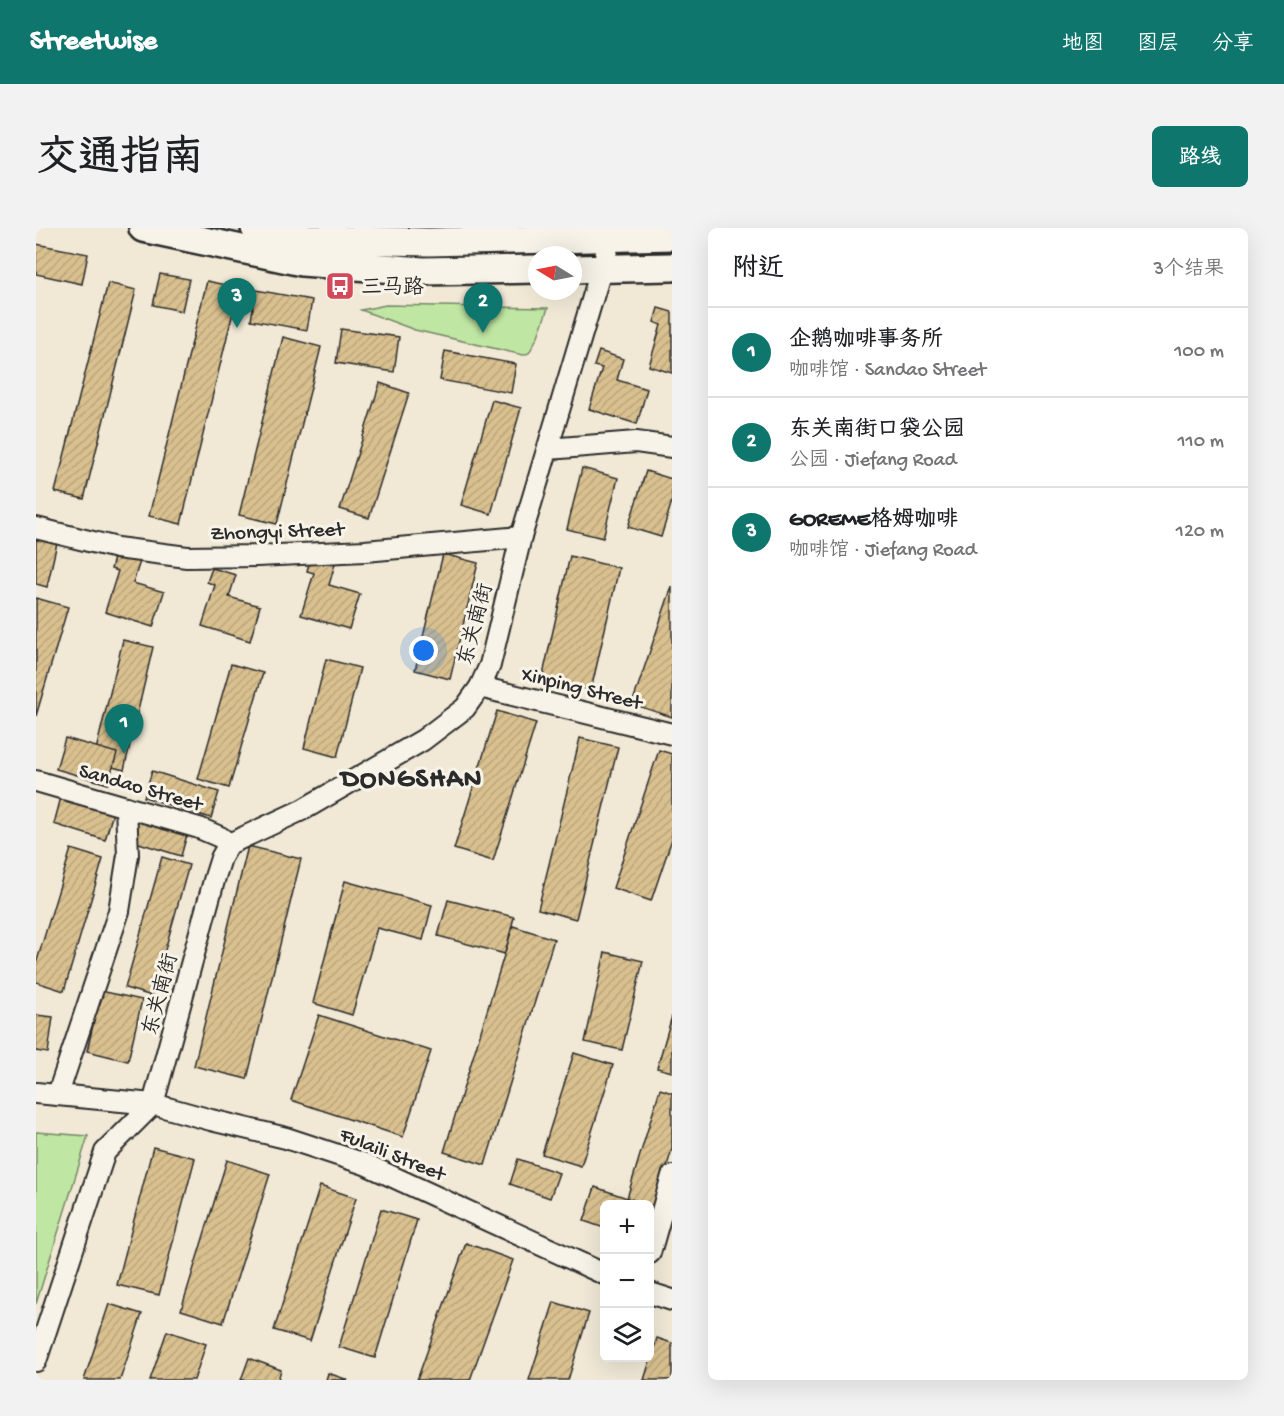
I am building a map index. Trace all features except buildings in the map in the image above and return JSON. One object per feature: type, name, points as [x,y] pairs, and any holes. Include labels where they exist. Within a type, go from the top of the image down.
[{"type":"main road","points":[[143,228],[302,262],[423,271],[528,269]]},
{"type":"main road","points":[[255,228],[308,239],[429,242],[613,233],[672,236]]},
{"type":"main road","points":[[582,269],[672,267]]},
{"type":"street","name":"东关南街","points":[[153,1104],[215,877],[228,844],[304,809],[423,740],[465,708],[480,687],[490,664],[521,537],[613,233]]},
{"type":"street","points":[[548,449],[636,442],[672,447]]},
{"type":"street","name":"Zhongyi Street","points":[[36,528],[117,548],[187,557],[365,551],[521,537]]},
{"type":"street","name":"Xinping Street","points":[[480,687],[672,734]]},
{"type":"street","name":"Sandao Street","points":[[36,781],[199,828],[220,837],[228,844]]},
{"type":"street","points":[[58,1094],[119,911],[128,855],[126,807]]},
{"type":"street","name":"Fulaili Street","points":[[36,1093],[153,1104],[286,1138],[364,1164],[600,1272]]},
{"type":"street","points":[[36,1361],[105,1152],[153,1104]]},
{"type":"street","points":[[654,1239],[672,1176]]},
{"type":"street","points":[[654,1294],[672,1300]]},
{"type":"green space","points":[[386,305],[548,308],[529,353],[523,355],[415,330],[361,310]]},
{"type":"green space","points":[[36,1132],[88,1136],[36,1304]]},
{"type":"place","name":"三马路","points":[[340,286]]},
{"type":"place","name":"GOREME格姆咖啡","points":[[237,328]]},
{"type":"place","name":"东关南街口袋公园","points":[[483,333]]},
{"type":"place","name":"企鹅咖啡事务所","points":[[124,754]]},
{"type":"district","name":"DONGSHAN","points":[[412,777]]}]
